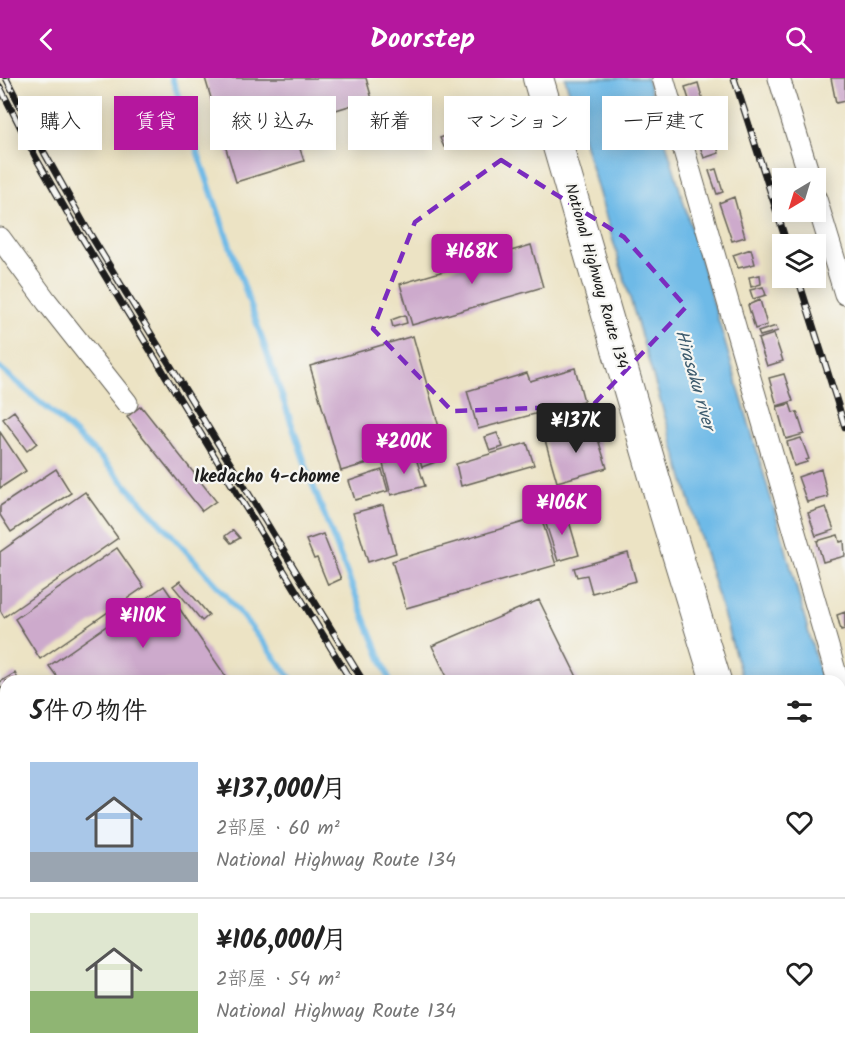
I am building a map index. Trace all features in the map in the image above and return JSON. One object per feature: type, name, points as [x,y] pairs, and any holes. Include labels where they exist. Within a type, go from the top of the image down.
[{"type":"highway","name":"National Highway Route 134","points":[[518,78],[692,675]]},
{"type":"highway","name":"National Highway Route 134","points":[[538,78],[714,675]]},
{"type":"street","points":[[663,78],[836,675]]},
{"type":"street","points":[[779,78],[807,168]]},
{"type":"street","points":[[823,222],[845,294]]},
{"type":"street","points":[[0,238],[127,403]]},
{"type":"highlighted area","points":[[501,160],[624,237],[686,307],[592,406],[452,411],[373,329],[415,222]]},
{"type":"water","name":"Hirasaku river","points":[[565,78],[647,78],[652,96],[602,96],[602,150],[668,150],[785,546],[820,675],[741,675],[586,150],[590,150],[590,96],[570,96]]},
{"type":"building","points":[[205,78],[366,78],[371,96],[348,96],[348,106],[336,110],[336,96],[210,96]]},
{"type":"building","points":[[831,78],[845,78],[845,101],[836,103]]},
{"type":"building","points":[[698,83],[702,96],[688,96],[685,87]]},
{"type":"building","points":[[226,150],[300,150],[304,161],[236,182]]},
{"type":"building","points":[[701,150],[718,150],[719,153],[704,158]]},
{"type":"building","points":[[716,169],[723,192],[717,194],[709,171]]},
{"type":"building","points":[[734,197],[745,237],[732,241],[719,203]]},
{"type":"building","points":[[531,245],[543,287],[412,325],[400,284]]},
{"type":"building","points":[[751,249],[755,264],[738,268],[733,255]]},
{"type":"building","points":[[760,275],[761,284],[751,287],[749,277]]},
{"type":"building","points":[[763,287],[766,295],[753,299],[750,290]]},
{"type":"building","points":[[760,300],[767,325],[755,329],[748,305]]},
{"type":"building","points":[[405,315],[407,323],[393,327],[391,320]]},
{"type":"building","points":[[776,326],[778,331],[760,336],[758,332]]},
{"type":"building","points":[[774,334],[783,361],[767,366],[758,339]]},
{"type":"building","points":[[413,336],[443,441],[341,471],[310,366]]},
{"type":"building","points":[[575,368],[584,401],[478,429],[467,391],[527,373],[530,381]]},
{"type":"building","points":[[784,374],[793,401],[777,406],[769,378]]},
{"type":"building","points":[[790,404],[793,413],[797,412],[804,434],[786,439],[777,407]]},
{"type":"building","points":[[141,406],[216,501],[202,511],[127,417]]},
{"type":"building","points":[[14,411],[37,443],[27,451],[3,419]]},
{"type":"building","points":[[594,426],[607,468],[557,482],[545,440]]},
{"type":"building","points":[[0,432],[26,471],[0,488]]},
{"type":"building","points":[[497,433],[503,447],[490,451],[485,437]]},
{"type":"building","points":[[801,438],[809,459],[806,460],[807,462],[794,466],[787,442]]},
{"type":"building","points":[[527,443],[534,465],[461,486],[456,464]]},
{"type":"building","points":[[433,451],[438,461],[422,467],[418,455]]},
{"type":"building","points":[[415,455],[425,486],[391,495],[383,464]]},
{"type":"building","points":[[56,469],[71,493],[11,532],[0,515],[0,506]]},
{"type":"building","points":[[821,469],[828,497],[807,502],[798,477]]},
{"type":"building","points":[[382,470],[388,491],[355,500],[349,481]]},
{"type":"building","points":[[85,492],[118,538],[4,617],[0,610],[0,552]]},
{"type":"building","points":[[383,505],[396,553],[368,562],[353,513]]},
{"type":"building","points":[[826,507],[834,530],[816,536],[808,513]]},
{"type":"building","points":[[566,511],[579,555],[558,561],[544,518]]},
{"type":"building","points":[[541,517],[556,565],[406,608],[392,561]]},
{"type":"building","points":[[233,530],[240,538],[231,543],[225,536]]},
{"type":"building","points":[[323,534],[341,579],[328,585],[317,558],[314,559],[306,540]]},
{"type":"building","points":[[838,535],[840,542],[844,541],[845,556],[823,562],[817,541]]},
{"type":"building","points":[[117,548],[144,587],[40,659],[15,619]]},
{"type":"building","points":[[628,553],[636,581],[592,593],[587,575],[577,577],[574,568]]},
{"type":"building","points":[[180,581],[209,615],[202,621],[173,586]]},
{"type":"building","points":[[164,586],[225,675],[56,675],[49,666]]},
{"type":"building","points":[[539,600],[576,675],[446,675],[432,646]]},
{"type":"building","points":[[845,612],[845,629],[841,630],[837,615]]},
{"type":"waterway","points":[[172,78],[312,483],[388,675]]},
{"type":"waterway","points":[[0,368],[52,412],[104,461],[224,593],[288,675]]},
{"type":"railway","points":[[6,78],[87,229],[359,675]]},
{"type":"railway","points":[[734,78],[784,234]]},
{"type":"railway","points":[[0,87],[36,158],[79,233],[347,675]]},
{"type":"railway","points":[[801,288],[845,427]]},
{"type":"district","name":"Ikedacho 4-chome","points":[[267,477]]}]
